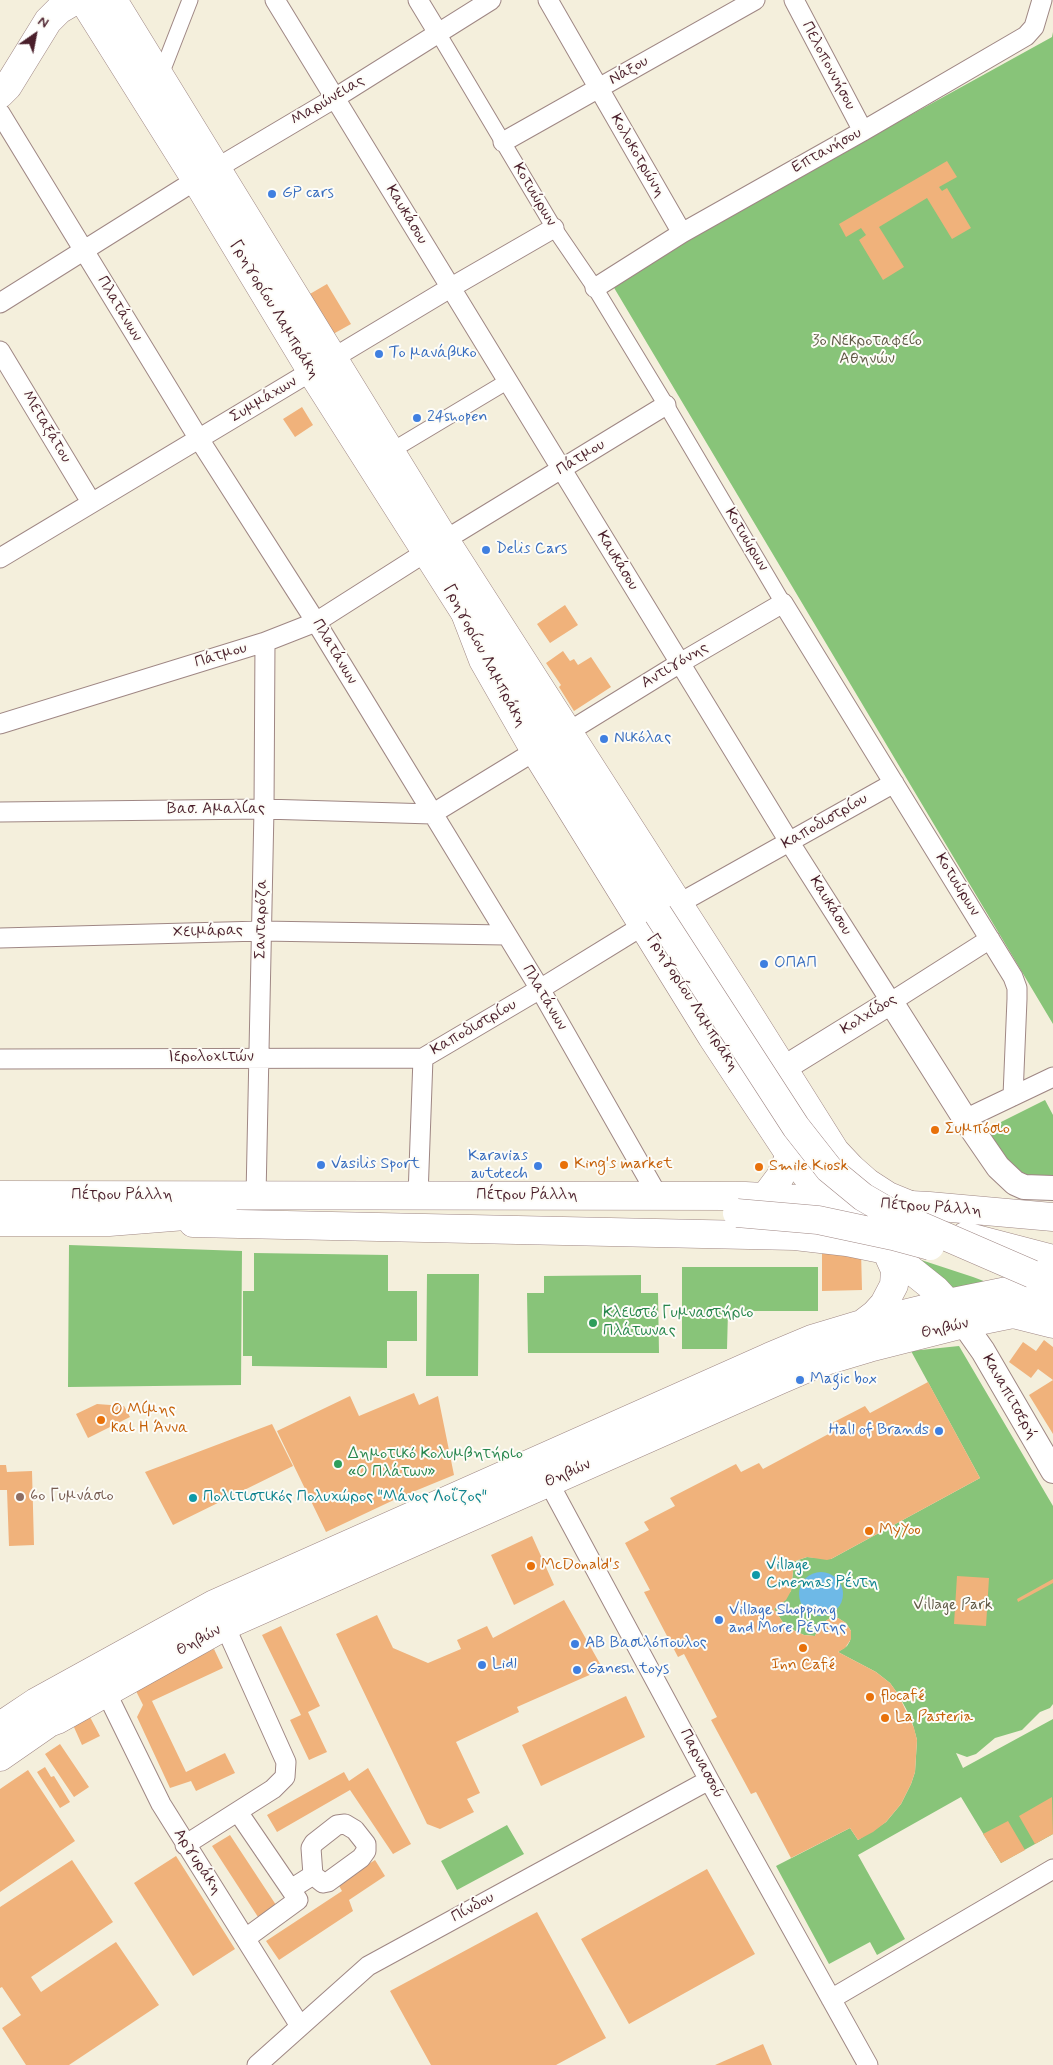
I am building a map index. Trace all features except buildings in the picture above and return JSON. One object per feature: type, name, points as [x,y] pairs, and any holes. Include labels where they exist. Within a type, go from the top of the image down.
[{"type":"main road","points":[[0,74],[23,27],[42,0]]},
{"type":"main road","points":[[0,94],[8,86],[48,21],[59,10],[76,0]]},
{"type":"main road","name":"Γρηγορίου Λαμπράκη","points":[[83,0],[206,174],[435,546],[568,732],[660,915],[712,1037],[790,1155],[818,1190],[956,1313]]},
{"type":"main road","name":"Γρηγορίου Λαμπράκη","points":[[113,0],[160,77],[206,174]]},
{"type":"main road","name":"Γρηγορίου Λαμπράκη","points":[[323,365],[390,451],[435,546],[483,660],[536,751],[660,915],[783,1068],[835,1151],[868,1183],[888,1196],[920,1206]]},
{"type":"main road","points":[[465,614],[528,707],[813,1151],[836,1176],[863,1197],[889,1212],[1048,1275]]},
{"type":"main road","points":[[765,1197],[780,1177],[790,1155]]},
{"type":"main road","name":"Πέτρου Ράλλη","points":[[0,1196],[765,1197],[920,1206],[1053,1217]]},
{"type":"main road","points":[[832,1202],[1048,1275]]},
{"type":"main road","name":"Πέτρου Ράλλη","points":[[109,1222],[192,1214],[256,1211],[737,1213],[809,1219],[893,1236],[1048,1275]]},
{"type":"main road","name":"Πέτρου Ράλλη","points":[[0,1222],[109,1222],[795,1236],[847,1242],[886,1250]]},
{"type":"main road","points":[[862,1324],[876,1314],[884,1304],[894,1285],[896,1270],[886,1250]]},
{"type":"main road","name":"Θηβών","points":[[0,1726],[36,1702],[214,1604],[543,1471],[822,1362],[869,1348],[1048,1275]]},
{"type":"main road","name":"Θηβών","points":[[0,1756],[49,1723],[225,1626],[812,1339],[862,1324],[956,1313],[1013,1314],[1053,1309]]},
{"type":"main road","points":[[1013,1314],[1053,1324]]},
{"type":"street","points":[[160,77],[190,0]]},
{"type":"street","name":"Καυκάσου","points":[[275,0],[790,843],[965,1119],[990,1156],[1014,1182],[1034,1188],[1053,1188]]},
{"type":"street","name":"Κοτυώρων","points":[[418,0],[554,228],[595,288],[783,602],[1013,977],[1017,988],[1013,1096]]},
{"type":"street","name":"Μαρώνειας","points":[[0,303],[206,174],[335,98],[491,0]]},
{"type":"street","name":"Κολοκοτρώνη","points":[[548,0],[682,233]]},
{"type":"street","name":"Νάξου","points":[[503,142],[755,0]]},
{"type":"street","name":"Πελοποννήσου","points":[[794,0],[863,131]]},
{"type":"street","name":"Επτανήσου","points":[[595,288],[682,233],[1026,36],[1034,27],[1037,4]]},
{"type":"street","name":"Πλατάνων","points":[[0,114],[199,439],[316,622],[540,989],[658,1196]]},
{"type":"street","name":"Συμμάχων","points":[[0,558],[450,288],[554,228]]},
{"type":"street","name":"Μεταξάτου","points":[[0,351],[92,502]]},
{"type":"street","points":[[390,451],[508,381]]},
{"type":"street","name":"Πάτμου","points":[[0,724],[265,642],[316,622],[435,546],[666,405]]},
{"type":"street","name":"Αντιγόνης","points":[[568,732],[783,602]]},
{"type":"street","name":"Σανταρόζα","points":[[256,1196],[264,809],[265,642]]},
{"type":"street","points":[[432,814],[536,751]]},
{"type":"street","name":"Καποδιστρίου","points":[[418,1196],[423,1058],[660,915],[894,783]]},
{"type":"street","name":"Βασ. Αμαλίας","points":[[0,812],[264,809],[432,814]]},
{"type":"street","name":"Χειμάρας","points":[[0,938],[261,931],[506,935]]},
{"type":"street","name":"Κολχίδος","points":[[748,1091],[990,939]]},
{"type":"street","name":"Ιερολοχιτών","points":[[0,1059],[423,1058]]},
{"type":"street","points":[[965,1119],[1053,1078]]},
{"type":"street","name":"Καναπιτσερή","points":[[956,1313],[983,1351],[1053,1471]]},
{"type":"street","name":"Παρνασσού","points":[[543,1471],[709,1780],[868,2065]]},
{"type":"street","points":[[186,1845],[273,1789],[285,1777],[286,1762],[225,1626]]},
{"type":"street","name":"Αργυράκη","points":[[106,1692],[160,1804],[300,2026]]},
{"type":"street","name":"Πίνδου","points":[[257,2065],[368,1966],[709,1780]]},
{"type":"street","points":[[238,1812],[298,1900],[246,1938]]},
{"type":"street","points":[[831,1999],[1053,1869]]},
{"type":"street","points":[[291,1889],[313,1875]]},
{"type":"green space","name":"3ο Νεκροταφείο Αθηνών","points":[[1053,32],[1053,1024],[610,281],[1052,37]]},
{"type":"green space","points":[[1045,1100],[1053,1115],[1053,1180],[1029,1178],[1013,1170],[988,1133],[993,1126]]},
{"type":"green space","points":[[69,1245],[242,1251],[241,1385],[68,1387]]},
{"type":"green space","points":[[254,1253],[388,1255],[388,1291],[417,1291],[417,1341],[387,1341],[387,1368],[252,1366],[252,1356],[243,1356],[243,1291],[254,1291]]},
{"type":"green space","points":[[909,1256],[973,1277],[989,1283],[950,1295]]},
{"type":"green space","points":[[682,1267],[818,1267],[818,1311],[728,1311],[727,1349],[682,1349]]},
{"type":"green space","points":[[427,1274],[479,1274],[478,1376],[426,1376]]},
{"type":"green space","name":"Κλειστό Γυμναστήριο Πλάτωνας","points":[[641,1275],[641,1293],[658,1293],[659,1353],[528,1353],[527,1293],[544,1293],[544,1276]]},
{"type":"green space","name":"Village Park","points":[[959,1346],[1053,1506],[1053,1704],[1050,1708],[1040,1712],[1022,1730],[995,1738],[976,1754],[967,1757],[956,1753],[963,1768],[1053,1719],[1053,1834],[1001,1863],[961,1797],[858,1855],[905,1939],[877,1955],[870,1942],[829,1964],[776,1866],[850,1828],[858,1840],[886,1822],[901,1804],[911,1784],[915,1772],[917,1740],[911,1718],[890,1683],[876,1672],[838,1652],[847,1646],[850,1641],[851,1631],[846,1623],[838,1618],[830,1618],[820,1625],[815,1636],[804,1635],[786,1627],[774,1609],[791,1591],[793,1571],[789,1563],[807,1557],[831,1559],[980,1478],[911,1351]]},
{"type":"green space","points":[[507,1825],[524,1854],[457,1890],[441,1861]]},
{"type":"water","points":[[821,1572],[833,1576],[839,1582],[843,1594],[839,1606],[833,1612],[821,1616],[809,1612],[803,1606],[799,1594],[803,1582],[809,1576]]},
{"type":"place","name":"GP cars","points":[[272,194]]},
{"type":"place","name":"Το μανάβικο","points":[[379,354]]},
{"type":"place","name":"24shopen","points":[[417,418]]},
{"type":"place","name":"Delis Cars","points":[[486,550]]},
{"type":"place","name":"Νικόλας","points":[[604,739]]},
{"type":"place","name":"ΟΠΑΠ","points":[[764,964]]},
{"type":"place","name":"Συμπόσιο","points":[[935,1130]]},
{"type":"place","name":"Vasilis Sport","points":[[321,1165]]},
{"type":"place","name":"King's market","points":[[564,1165]]},
{"type":"place","name":"Karavias autotech","points":[[538,1166]]},
{"type":"place","name":"Smile Kiosk","points":[[759,1167]]},
{"type":"place","name":"Κλειστό Γυμναστήριο Πλάτωνας","points":[[593,1323]]},
{"type":"place","name":"Magic box","points":[[800,1380]]},
{"type":"place","name":"Ο Μίμης και Η Άννα","points":[[101,1420]]},
{"type":"place","name":"Hall of Brands","points":[[939,1431]]},
{"type":"place","name":"Δημοτικό Κολυμβητήριο «Ο Πλάτων»","points":[[338,1464]]},
{"type":"place","name":"6ο Γυμνάσιο","points":[[20,1497]]},
{"type":"place","name":"Πολιτιστικός Πολυχώρος \"Μάνος Λοΐζος\"","points":[[193,1498]]},
{"type":"place","name":"MyYoo","points":[[869,1531]]},
{"type":"place","name":"McDonald's","points":[[531,1566]]},
{"type":"place","name":"Village Cinemas Ρέντη","points":[[756,1575]]},
{"type":"place","name":"Village Shopping and More Ρεντης","points":[[719,1620]]},
{"type":"place","name":"ΑΒ Βασιλόπουλος","points":[[575,1644]]},
{"type":"place","name":"Inn Café","points":[[803,1648]]},
{"type":"place","name":"Lidl","points":[[482,1665]]},
{"type":"place","name":"Ganesh toys","points":[[577,1670]]},
{"type":"place","name":"flocafé","points":[[870,1697]]},
{"type":"place","name":"La Pasteria","points":[[885,1718]]}]
